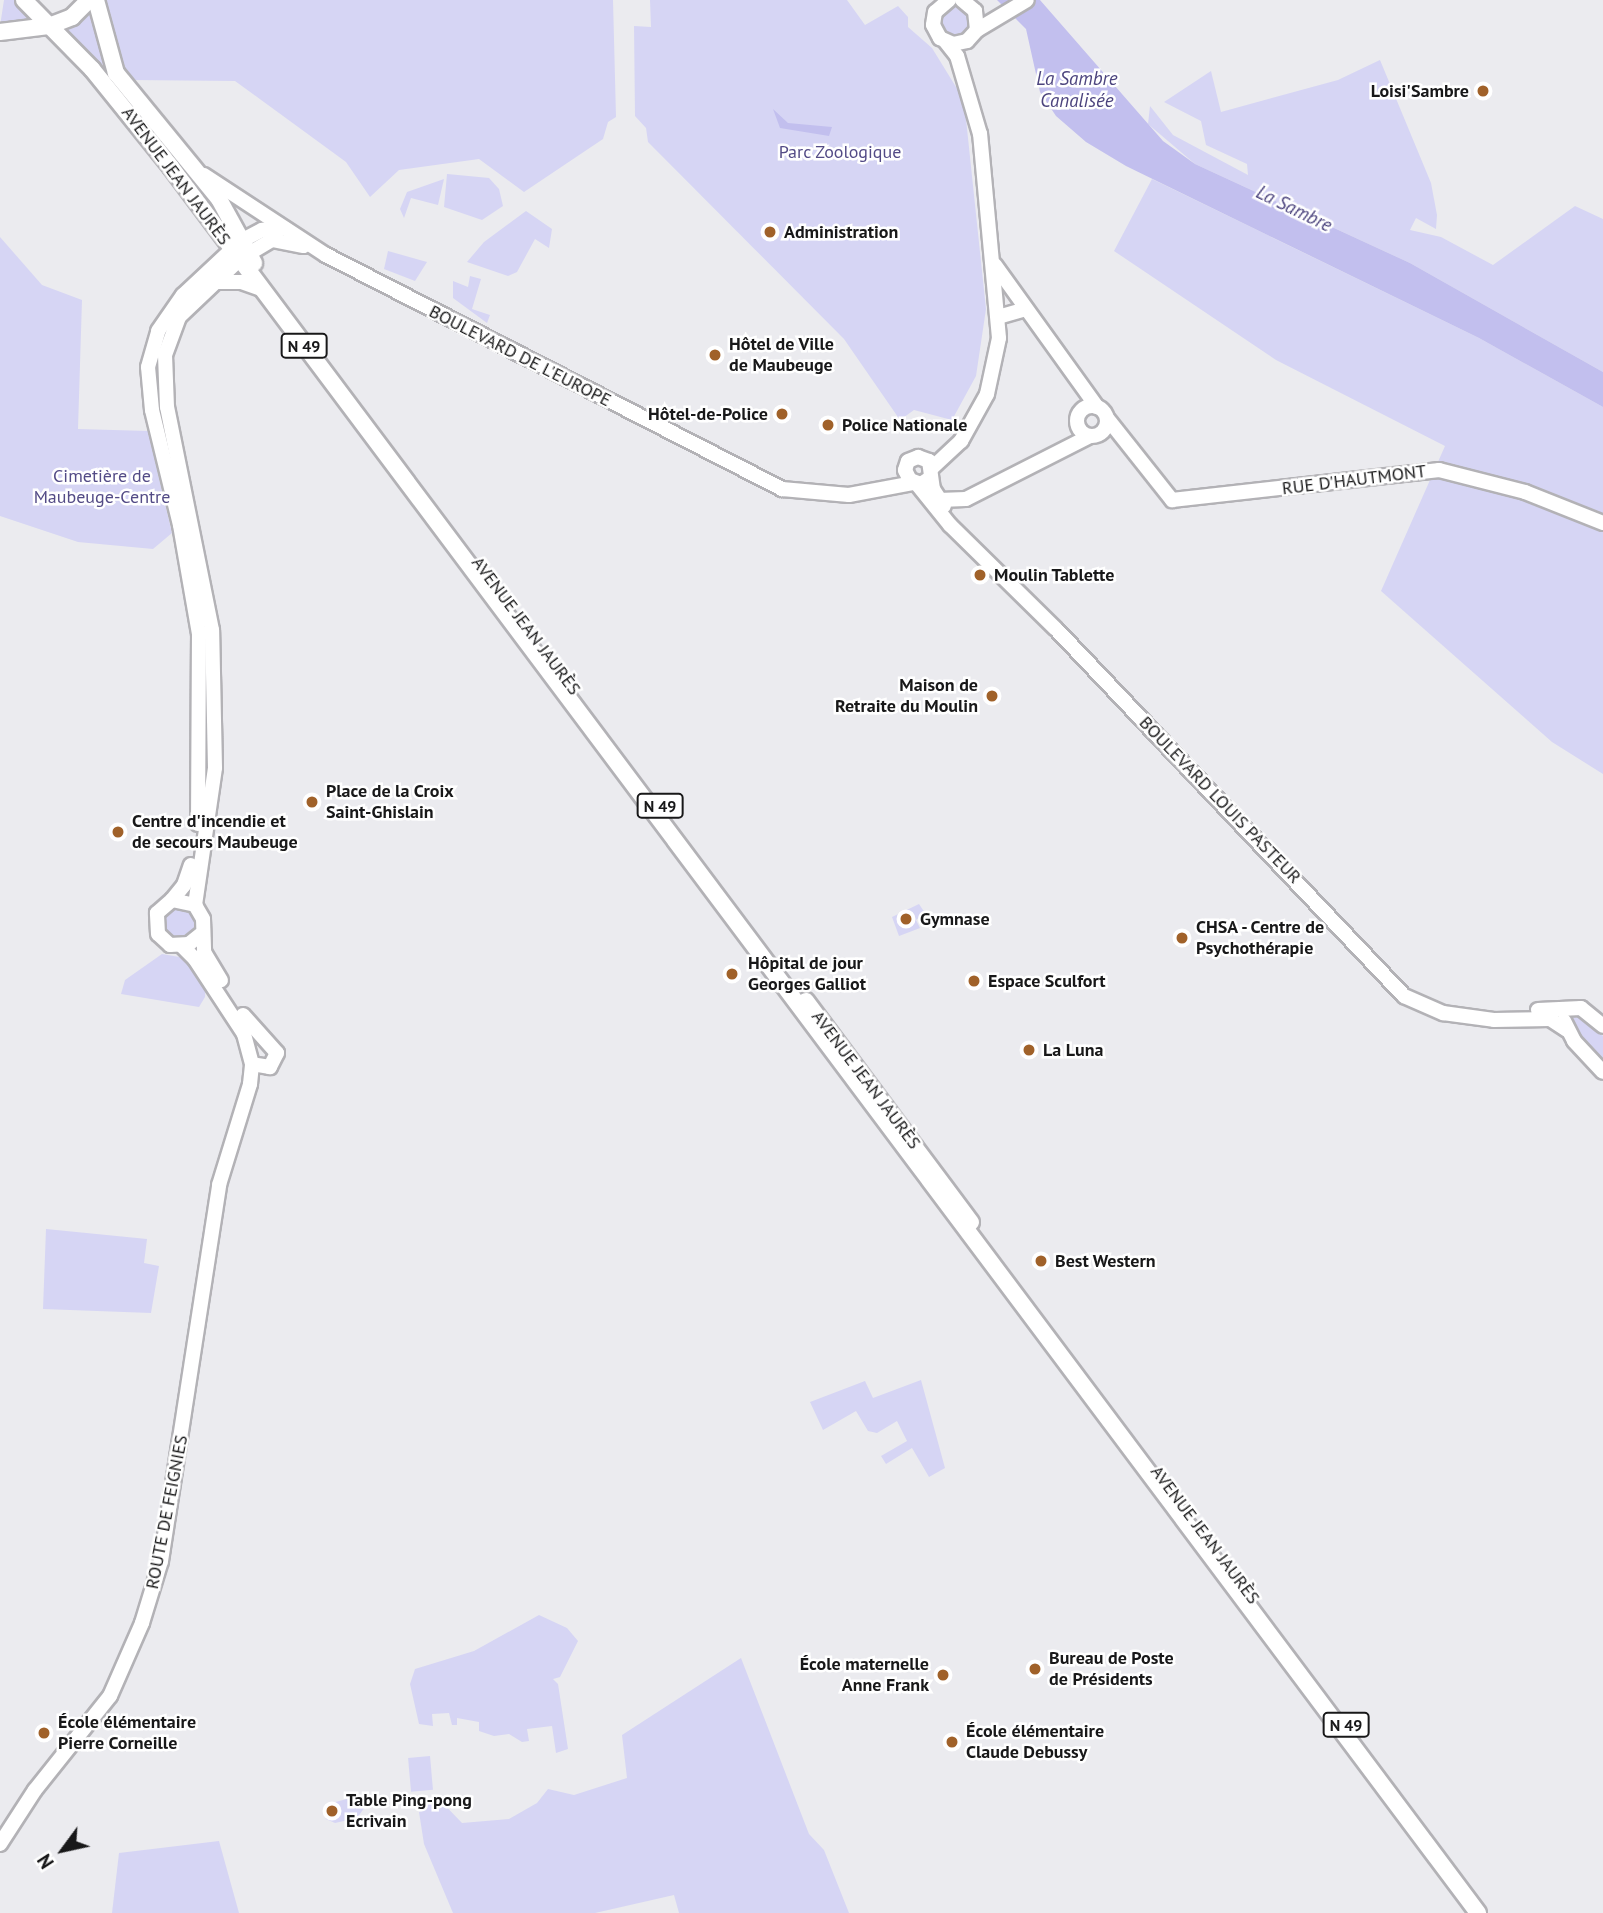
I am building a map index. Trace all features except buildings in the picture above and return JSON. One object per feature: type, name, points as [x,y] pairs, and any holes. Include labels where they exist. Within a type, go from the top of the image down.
[{"type":"main road","name":"AVENUE JEAN JAURÈS","points":[[24,0],[116,96],[216,228],[240,251],[1362,1753],[1478,1913]]},
{"type":"main road","points":[[0,32],[49,26],[72,17],[89,0]]},
{"type":"main road","name":"AVENUE JEAN JAURÈS","points":[[96,0],[116,73],[224,207],[240,251],[261,289],[1362,1753],[1488,1913]]},
{"type":"street","points":[[924,474],[966,430],[987,394],[993,373],[998,317],[988,181],[971,96],[957,56],[936,32],[933,21],[939,6],[949,0]]},
{"type":"street","points":[[964,0],[975,11],[971,96]]},
{"type":"street","points":[[946,42],[972,35],[990,21],[1027,0]]},
{"type":"street","name":"BOULEVARD DE L'EUROPE","points":[[188,163],[248,208],[326,255],[782,489],[830,496],[872,491],[924,474],[911,459],[905,470],[872,491]]},
{"type":"street","points":[[216,228],[218,260]]},
{"type":"street","points":[[285,228],[262,230],[240,251],[179,317],[165,355],[164,375],[212,630],[215,768],[195,905],[203,919],[200,934],[204,952],[252,1029],[277,1053],[273,1065],[259,1066],[216,989],[182,946],[163,940],[156,926],[157,913],[172,900],[189,874],[200,813],[201,670],[193,590],[152,410],[148,367],[170,311],[218,260],[240,251],[264,243],[282,240],[326,255]]},
{"type":"street","points":[[994,263],[1082,382],[1096,411],[1096,435]]},
{"type":"street","points":[[213,282],[241,282],[261,289]]},
{"type":"street","points":[[998,317],[1026,309]]},
{"type":"street","points":[[1068,443],[1078,423],[1096,411]]},
{"type":"street","name":"RUE D'HAUTMONT","points":[[1096,411],[1126,442],[1164,495],[1181,502],[1439,470],[1524,492],[1603,523]]},
{"type":"street","points":[[1078,423],[1096,435],[1126,442]]},
{"type":"street","points":[[939,500],[966,499],[1068,443],[1096,435]]},
{"type":"street","points":[[905,470],[924,474],[939,500],[971,542]]},
{"type":"street","name":"BOULEVARD LOUIS PASTEUR","points":[[924,474],[945,520],[971,542],[1398,991],[1432,1011],[1478,1017],[1550,1019],[1567,1030]]},
{"type":"street","points":[[172,900],[195,905]]},
{"type":"street","points":[[182,946],[200,934]]},
{"type":"street","points":[[1478,1017],[1581,1008],[1603,1026]]},
{"type":"street","points":[[1570,1011],[1564,1021],[1567,1030],[1603,1072]]},
{"type":"street","points":[[250,1048],[265,1040]]},
{"type":"street","name":"ROUTE DE FEIGNIES","points":[[0,1844],[35,1790],[110,1696],[154,1590],[215,1222],[259,1066]]},
{"type":"green space","points":[[4,0],[17,0],[32,19],[0,26]]},
{"type":"green space","points":[[105,0],[613,0],[616,117],[608,122],[603,139],[524,192],[479,159],[399,170],[370,197],[346,162],[235,81],[131,80],[112,53]]},
{"type":"green space","name":"Parc Zoologique","points":[[650,0],[847,0],[865,25],[898,6],[908,17],[908,27],[932,48],[964,100],[986,309],[976,376],[952,420],[914,410],[900,420],[844,339],[648,142],[646,128],[635,116],[634,26],[651,27]]},
{"type":"green space","points":[[956,7],[966,11],[970,21],[966,31],[956,35],[946,31],[942,21],[946,11]]},
{"type":"green space","points":[[88,14],[93,15],[105,63],[99,68],[66,32]]},
{"type":"green space","points":[[1380,60],[1431,183],[1437,215],[1436,229],[1416,218],[1410,230],[1441,237],[1493,265],[1575,206],[1603,219],[1603,372],[1410,263],[1195,164],[1148,124],[1150,106],[1173,135],[1248,175],[1247,164],[1206,145],[1201,121],[1164,102],[1211,71],[1221,112],[1338,80]]},
{"type":"green space","points":[[447,174],[489,178],[499,189],[503,206],[482,220],[444,207]]},
{"type":"green space","points":[[444,179],[438,205],[411,198],[404,218],[400,209],[407,192]]},
{"type":"green space","points":[[1152,179],[1479,338],[1603,407],[1603,774],[1552,742],[1381,591],[1445,446],[1276,360],[1114,251]]},
{"type":"green space","points":[[526,211],[552,229],[549,248],[535,239],[517,272],[508,276],[467,262],[484,242]]},
{"type":"green space","name":"Cimetière de Maubeuge-Centre","points":[[0,237],[42,285],[82,300],[78,429],[148,431],[172,533],[153,549],[78,542],[0,516]]},
{"type":"green space","points":[[388,251],[427,262],[415,281],[384,269]]},
{"type":"green space","points":[[470,276],[481,279],[472,309],[490,315],[487,323],[453,298],[453,281],[468,287]]},
{"type":"green space","name":"Gymnase","points":[[919,904],[925,913],[916,920],[920,928],[899,936],[892,917]]},
{"type":"green space","points":[[180,907],[191,912],[196,923],[191,934],[180,939],[169,934],[164,923],[169,912]]},
{"type":"green space","points":[[162,954],[185,958],[206,982],[205,997],[199,1007],[121,994],[125,980]]},
{"type":"green space","points":[[1577,1014],[1603,1036],[1603,1062],[1584,1045],[1569,1020]]},
{"type":"green space","points":[[46,1229],[147,1239],[144,1263],[159,1266],[151,1313],[43,1309]]},
{"type":"green space","points":[[921,1380],[945,1468],[929,1477],[912,1448],[886,1464],[881,1456],[907,1441],[897,1421],[877,1433],[868,1431],[856,1411],[823,1430],[810,1402],[865,1381],[873,1398]]},
{"type":"green space","points":[[539,1615],[567,1628],[578,1641],[560,1677],[553,1679],[558,1684],[568,1749],[556,1753],[552,1726],[527,1729],[529,1741],[522,1742],[509,1734],[494,1736],[479,1731],[479,1722],[457,1718],[457,1725],[452,1725],[449,1713],[432,1714],[433,1726],[419,1724],[410,1684],[415,1669],[474,1651]]},
{"type":"green space","points":[[741,1658],[809,1834],[824,1850],[849,1913],[679,1913],[674,1895],[595,1913],[453,1913],[424,1844],[419,1812],[436,1796],[462,1823],[509,1819],[537,1803],[548,1789],[574,1795],[627,1778],[622,1735]]},
{"type":"green space","points":[[430,1756],[433,1790],[411,1792],[408,1758]]},
{"type":"green space","points":[[358,1796],[365,1807],[357,1818],[335,1823],[326,1819],[323,1812],[328,1804]]},
{"type":"green space","points":[[219,1841],[239,1913],[112,1913],[119,1853]]},
{"type":"water","name":"La Sambre Canalisée","points":[[997,0],[1040,0],[1163,141],[1195,164],[1410,263],[1603,372],[1603,407],[1479,338],[1126,166],[1086,142],[1056,116],[1040,92],[1026,29]]},
{"type":"water","points":[[773,109],[788,123],[832,127],[829,136],[780,128]]},
{"type":"place","name":"Loisi'Sambre","points":[[1483,91]]},
{"type":"place","name":"Administration","points":[[770,232]]},
{"type":"place","name":"Hôtel de Ville de Maubeuge","points":[[715,355]]},
{"type":"place","name":"Hôtel-de-Police","points":[[782,414]]},
{"type":"place","name":"Police Nationale","points":[[828,425]]},
{"type":"place","name":"Moulin Tablette","points":[[980,575]]},
{"type":"place","name":"Maison de Retraite du Moulin","points":[[992,696]]},
{"type":"place","name":"Place de la Croix Saint-Ghislain","points":[[312,802]]},
{"type":"place","name":"Centre d'incendie et de secours Maubeuge","points":[[118,832]]},
{"type":"place","name":"Gymnase","points":[[906,919]]},
{"type":"place","name":"CHSA - Centre de Psychothérapie","points":[[1182,938]]},
{"type":"place","name":"Hôpital de jour Georges Galliot","points":[[732,974]]},
{"type":"place","name":"Espace Sculfort","points":[[974,981]]},
{"type":"place","name":"La Luna","points":[[1029,1050]]},
{"type":"place","name":"Best Western","points":[[1041,1261]]},
{"type":"place","name":"Bureau de Poste de Présidents","points":[[1035,1669]]},
{"type":"place","name":"École maternelle Anne Frank","points":[[943,1675]]},
{"type":"place","name":"École élémentaire Pierre Corneille","points":[[44,1733]]},
{"type":"place","name":"École élémentaire Claude Debussy","points":[[952,1742]]},
{"type":"place","name":"Table Ping-pong Ecrivain","points":[[332,1811]]},
{"type":"water label","name":"La Sambre","points":[[1294,209]]}]
